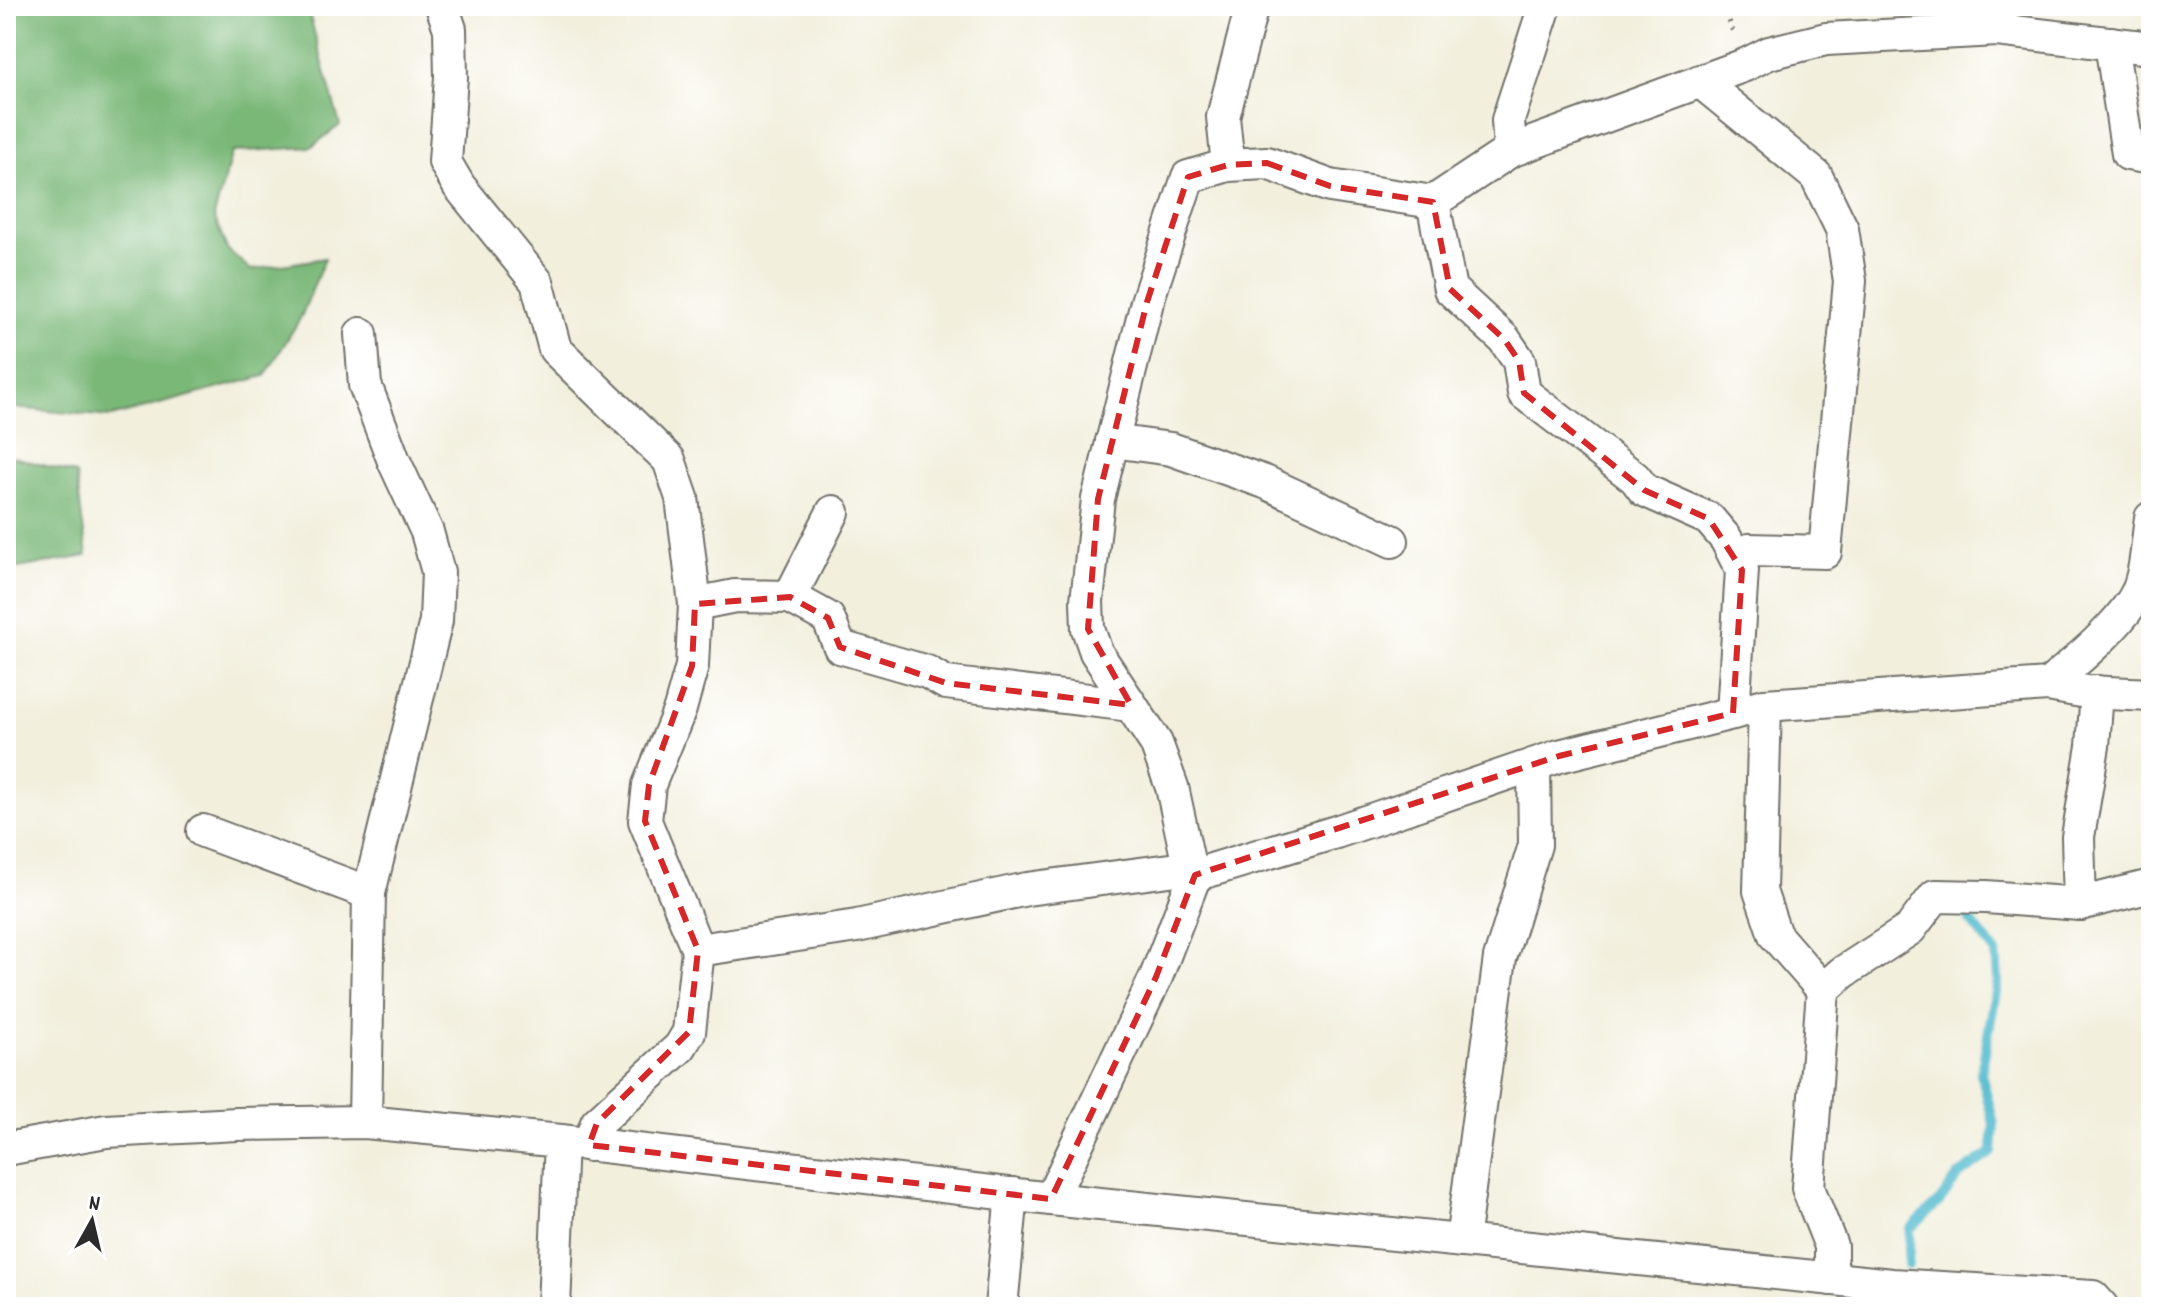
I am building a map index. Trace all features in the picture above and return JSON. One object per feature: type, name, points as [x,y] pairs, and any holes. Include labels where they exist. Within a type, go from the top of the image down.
[{"type":"street","points":[[442,6],[450,29],[451,65],[445,162],[459,186],[537,282],[555,349],[669,460],[682,498],[695,604],[692,666],[680,709],[649,785],[645,821],[698,950],[689,1032],[680,1047],[575,1143],[554,1307]]},
{"type":"street","points":[[1228,165],[1223,117],[1252,6]]},
{"type":"street","points":[[1510,151],[1508,120],[1545,6]]},
{"type":"street","points":[[1051,1199],[1156,977],[1195,875],[1188,861],[1172,787],[1156,743],[1096,652],[1088,629],[1087,601],[1098,499],[1147,302],[1188,177],[1228,165],[1267,163],[1330,186],[1433,202],[1510,151],[1745,65],[1769,53],[1826,39],[1997,30],[2151,48]]},
{"type":"street","points":[[2111,43],[2128,154],[2151,158]]},
{"type":"street","points":[[1700,81],[1816,176],[1842,229],[1850,281],[1825,552],[1749,550],[1735,556]]},
{"type":"street","points":[[1433,202],[1450,289],[1504,339],[1519,361],[1524,393],[1635,478],[1644,490],[1709,519],[1726,539],[1742,570],[1733,713]]},
{"type":"street","points":[[361,334],[365,385],[394,461],[427,532],[438,572],[436,621],[369,893],[365,1122]]},
{"type":"street","points":[[1112,441],[1171,449],[1265,482],[1392,541]]},
{"type":"street","points":[[790,597],[833,512]]},
{"type":"street","points":[[2048,685],[2086,654],[2133,601],[2141,580],[2151,518]]},
{"type":"street","points":[[695,604],[735,596],[790,597],[828,618],[840,647],[927,672],[946,683],[1131,705]]},
{"type":"street","points":[[698,950],[857,926],[1027,889],[1177,869],[1195,875],[1336,832],[1559,756],[1765,705],[2048,685],[2151,695]]},
{"type":"street","points":[[2080,904],[2078,837],[2093,746],[2097,692]]},
{"type":"street","points":[[1765,705],[1760,891],[1775,935],[1823,990]]},
{"type":"street","points":[[1462,1241],[1500,958],[1535,845],[1534,765]]},
{"type":"street","points":[[203,831],[369,893]]},
{"type":"street","points":[[1831,1279],[1831,1246],[1808,1188],[1823,990],[1842,973],[1910,929],[1935,896],[2080,904],[2151,886]]},
{"type":"street","points":[[6,1149],[106,1131],[237,1124],[365,1122],[575,1143],[1051,1199],[1831,1279],[2093,1297],[2102,1307]]},
{"type":"street","points":[[1001,1307],[1012,1194]]},
{"type":"highlighted area","points":[[1267,163],[1330,186],[1433,202],[1450,289],[1504,339],[1519,361],[1524,393],[1644,490],[1709,519],[1742,570],[1733,713],[1559,756],[1195,875],[1156,977],[1051,1199],[589,1145],[597,1123],[689,1032],[698,950],[645,821],[649,785],[692,666],[695,604],[790,597],[828,618],[840,647],[946,683],[1131,705],[1088,629],[1098,499],[1147,302],[1188,177],[1228,165]]},
{"type":"green space","points":[[6,6],[307,6],[340,125],[311,147],[232,152],[214,216],[227,249],[251,270],[325,258],[301,317],[265,376],[111,417],[6,407]]},
{"type":"green space","points":[[6,455],[76,474],[87,556],[6,570]]},
{"type":"waterway","points":[[1908,1265],[1910,1229],[1940,1201],[1959,1175],[1992,1152],[1994,1124],[1981,1073],[1998,981],[1996,953],[1969,919]]},
{"type":"waterway","points":[[1021,1300],[1072,1307]]},
{"type":"waterway","points":[[1869,1307],[1870,1303]]}]
